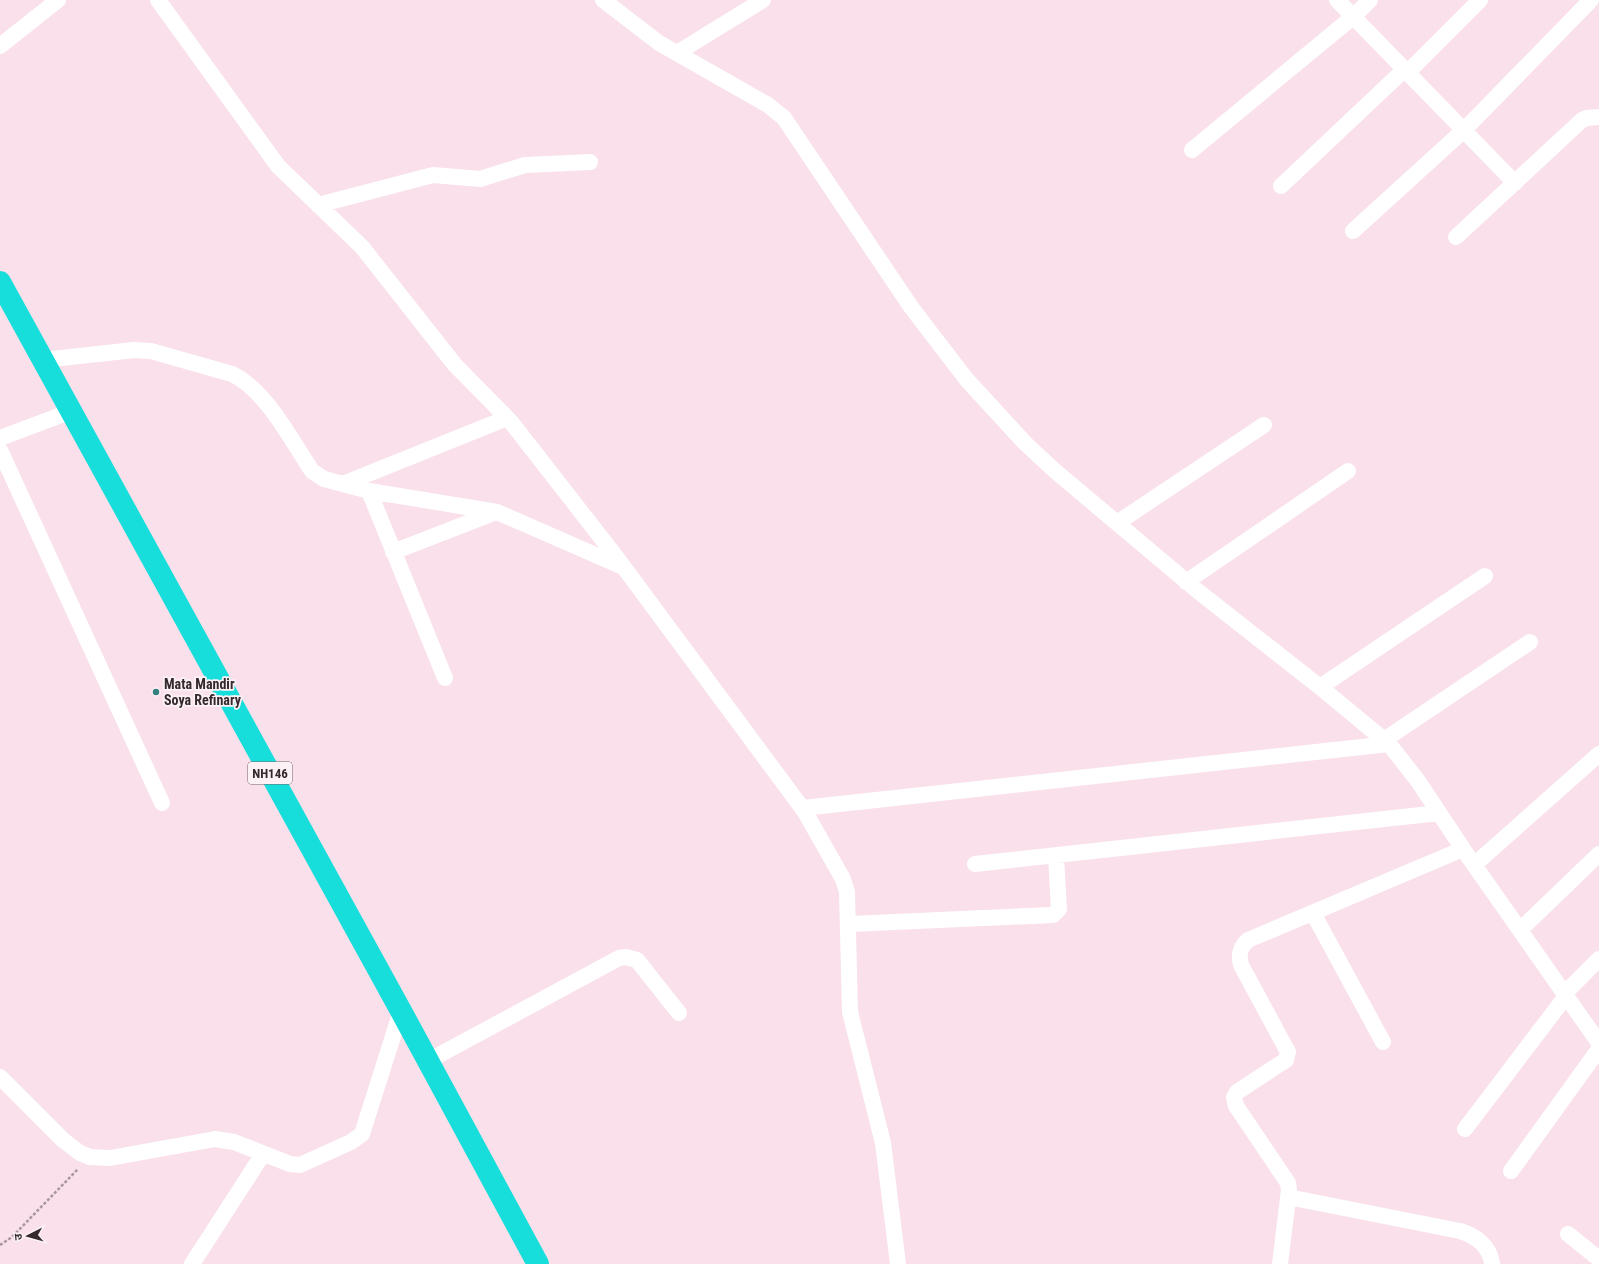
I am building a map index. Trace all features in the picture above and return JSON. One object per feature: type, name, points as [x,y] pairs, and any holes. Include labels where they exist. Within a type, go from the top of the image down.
[{"type":"highway","name":"NH146","points":[[2,290],[72,411],[401,1011],[532,1262]]},
{"type":"street","points":[[0,46],[58,0]]},
{"type":"street","points":[[158,0],[278,166],[362,247],[455,365],[507,418],[624,568],[803,808],[843,879],[848,897],[850,1012],[883,1143],[898,1264]]},
{"type":"street","points":[[603,0],[643,32],[768,105],[784,118],[911,307],[967,380],[1026,443],[1054,470],[1186,582],[1320,687],[1386,742],[1415,776],[1474,865],[1599,1043]]},
{"type":"street","points":[[677,53],[763,0]]},
{"type":"street","points":[[1337,0],[1515,183]]},
{"type":"street","points":[[1192,150],[1354,16],[1370,0]]},
{"type":"street","points":[[1281,186],[1407,71],[1480,0]]},
{"type":"street","points":[[1354,231],[1464,130],[1591,0],[1599,8]]},
{"type":"street","points":[[1456,237],[1582,120],[1599,117]]},
{"type":"street","points":[[318,205],[429,175],[480,179],[525,165],[590,162]]},
{"type":"street","points":[[43,360],[134,350],[151,351],[166,354],[232,374],[249,384],[264,400],[315,474],[324,479],[369,491],[497,512],[624,568]]},
{"type":"street","points":[[0,438],[72,411]]},
{"type":"street","points":[[342,484],[507,418]]},
{"type":"street","points":[[1117,523],[1264,425]]},
{"type":"street","points":[[0,450],[162,803]]},
{"type":"street","points":[[1186,582],[1348,471]]},
{"type":"street","points":[[369,491],[445,678]]},
{"type":"street","points":[[393,552],[497,512]]},
{"type":"street","points":[[1320,687],[1485,576]]},
{"type":"street","points":[[803,808],[1386,742],[1530,642]]},
{"type":"street","points":[[1474,865],[1599,754]]},
{"type":"street","points":[[974,864],[1439,813]]},
{"type":"street","points":[[1280,1264],[1289,1190],[1286,1180],[1235,1103],[1234,1097],[1237,1092],[1286,1060],[1288,1055],[1286,1046],[1241,965],[1239,953],[1241,948],[1248,940],[1463,849]]},
{"type":"street","points":[[1520,930],[1599,854]]},
{"type":"street","points":[[849,924],[1053,915],[1059,909],[1056,855]]},
{"type":"street","points":[[1313,913],[1383,1042]]},
{"type":"street","points":[[428,1061],[619,958],[632,958],[642,964],[678,1013]]},
{"type":"street","points":[[1465,1129],[1566,995],[1599,959]]},
{"type":"street","points":[[0,1077],[63,1140],[80,1153],[90,1157],[110,1158],[215,1139],[234,1142],[293,1165],[302,1165],[359,1137],[365,1129],[401,1011]]},
{"type":"street","points":[[1511,1171],[1599,1049]]},
{"type":"street","points":[[192,1264],[264,1154]]},
{"type":"street","points":[[1288,1197],[1465,1233],[1478,1240],[1486,1248],[1492,1264]]},
{"type":"street","points":[[1568,1234],[1599,1259]]},
{"type":"path","points":[[0,1245],[12,1237],[90,1157]]},
{"type":"place","name":"Mata Mandir Soya Refinary","points":[[156,692]]}]
